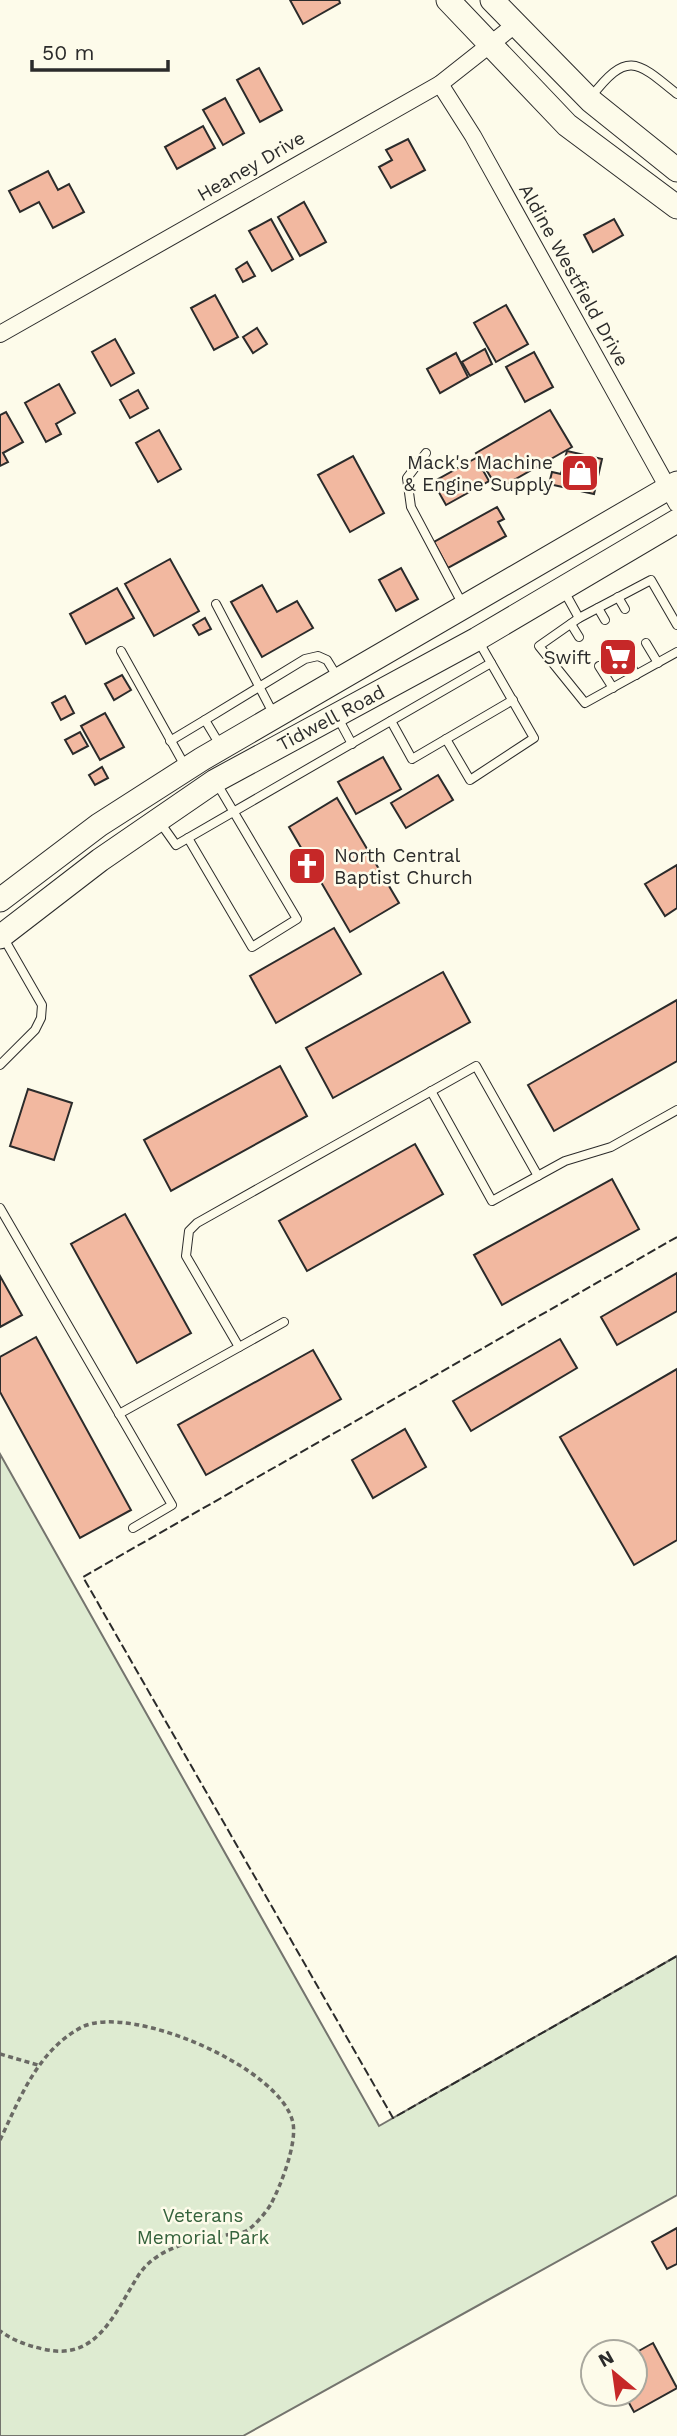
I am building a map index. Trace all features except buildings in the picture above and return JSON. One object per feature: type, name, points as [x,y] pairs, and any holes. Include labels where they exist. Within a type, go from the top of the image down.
[{"type":"main road","points":[[448,0],[567,125],[677,206]]},
{"type":"main road","points":[[492,0],[589,99],[677,170]]},
{"type":"main road","name":"Tidwell Road","points":[[0,900],[99,825],[194,764],[464,608],[674,492]]},
{"type":"main road","name":"Tidwell Road","points":[[1,935],[100,860],[215,781],[477,639],[677,521]]},
{"type":"main road","points":[[464,608],[477,639]]},
{"type":"main road","points":[[194,764],[215,781]]},
{"type":"street","name":"Heaney Drive","points":[[0,334],[440,84],[516,24]]},
{"type":"street","name":"Aldine Westfield Drive","points":[[440,84],[480,148],[674,492]]},
{"type":"lane","points":[[589,99],[613,71],[625,65],[638,65],[677,94]]},
{"type":"lane","points":[[426,453],[407,478],[411,508],[464,608]]},
{"type":"lane","points":[[676,620],[651,580],[579,618],[539,646],[585,704],[677,652]]},
{"type":"lane","points":[[562,589],[579,618]]},
{"type":"lane","points":[[618,597],[625,609]]},
{"type":"lane","points":[[216,604],[275,716]]},
{"type":"lane","points":[[598,608],[605,620]]},
{"type":"lane","points":[[571,624],[579,637]]},
{"type":"lane","points":[[446,739],[470,780],[534,738],[477,639]]},
{"type":"lane","points":[[646,643],[658,663]]},
{"type":"lane","points":[[121,651],[170,741],[194,764]]},
{"type":"lane","points":[[625,655],[636,675]]},
{"type":"lane","points":[[170,741],[304,659],[318,656],[327,660],[339,680]]},
{"type":"lane","points":[[158,820],[176,845],[491,663]]},
{"type":"lane","points":[[599,666],[613,688]]},
{"type":"lane","points":[[391,721],[412,759],[513,700]]},
{"type":"lane","points":[[336,716],[352,744]]},
{"type":"lane","points":[[205,720],[222,748]]},
{"type":"lane","points":[[188,838],[252,947],[297,919],[235,810],[215,781]]},
{"type":"lane","points":[[0,1065],[35,1030],[41,1018],[42,1005],[1,935]]},
{"type":"lane","points":[[239,1347],[186,1256],[189,1231],[197,1223],[476,1066],[538,1176]]},
{"type":"lane","points":[[431,1091],[492,1201],[565,1161],[611,1147],[677,1110]]},
{"type":"lane","points":[[0,1208],[172,1505],[132,1528]]},
{"type":"lane","points":[[119,1414],[284,1322]]},
{"type":"path","points":[[0,2140],[38,2065],[53,2049],[83,2027],[115,2019],[165,2031],[246,2067],[280,2096],[293,2124],[289,2159],[270,2206],[247,2231],[165,2249],[140,2273],[113,2319],[93,2342],[62,2353],[16,2342],[0,2331]]},
{"type":"path","points":[[0,2054],[38,2065]]},
{"type":"green space","name":"Veterans Memorial Park","points":[[0,1454],[379,2126],[677,1956],[677,2195],[243,2436],[0,2436]]},
{"type":"fence","points":[[677,1237],[83,1577],[393,2118],[677,1956]]},
{"type":"place","name":"Mack's Machine & Engine Supply","points":[[580,473]]},
{"type":"place","name":"Swift","points":[[618,657]]},
{"type":"place","name":"North Central Baptist Church","points":[[307,866]]}]
